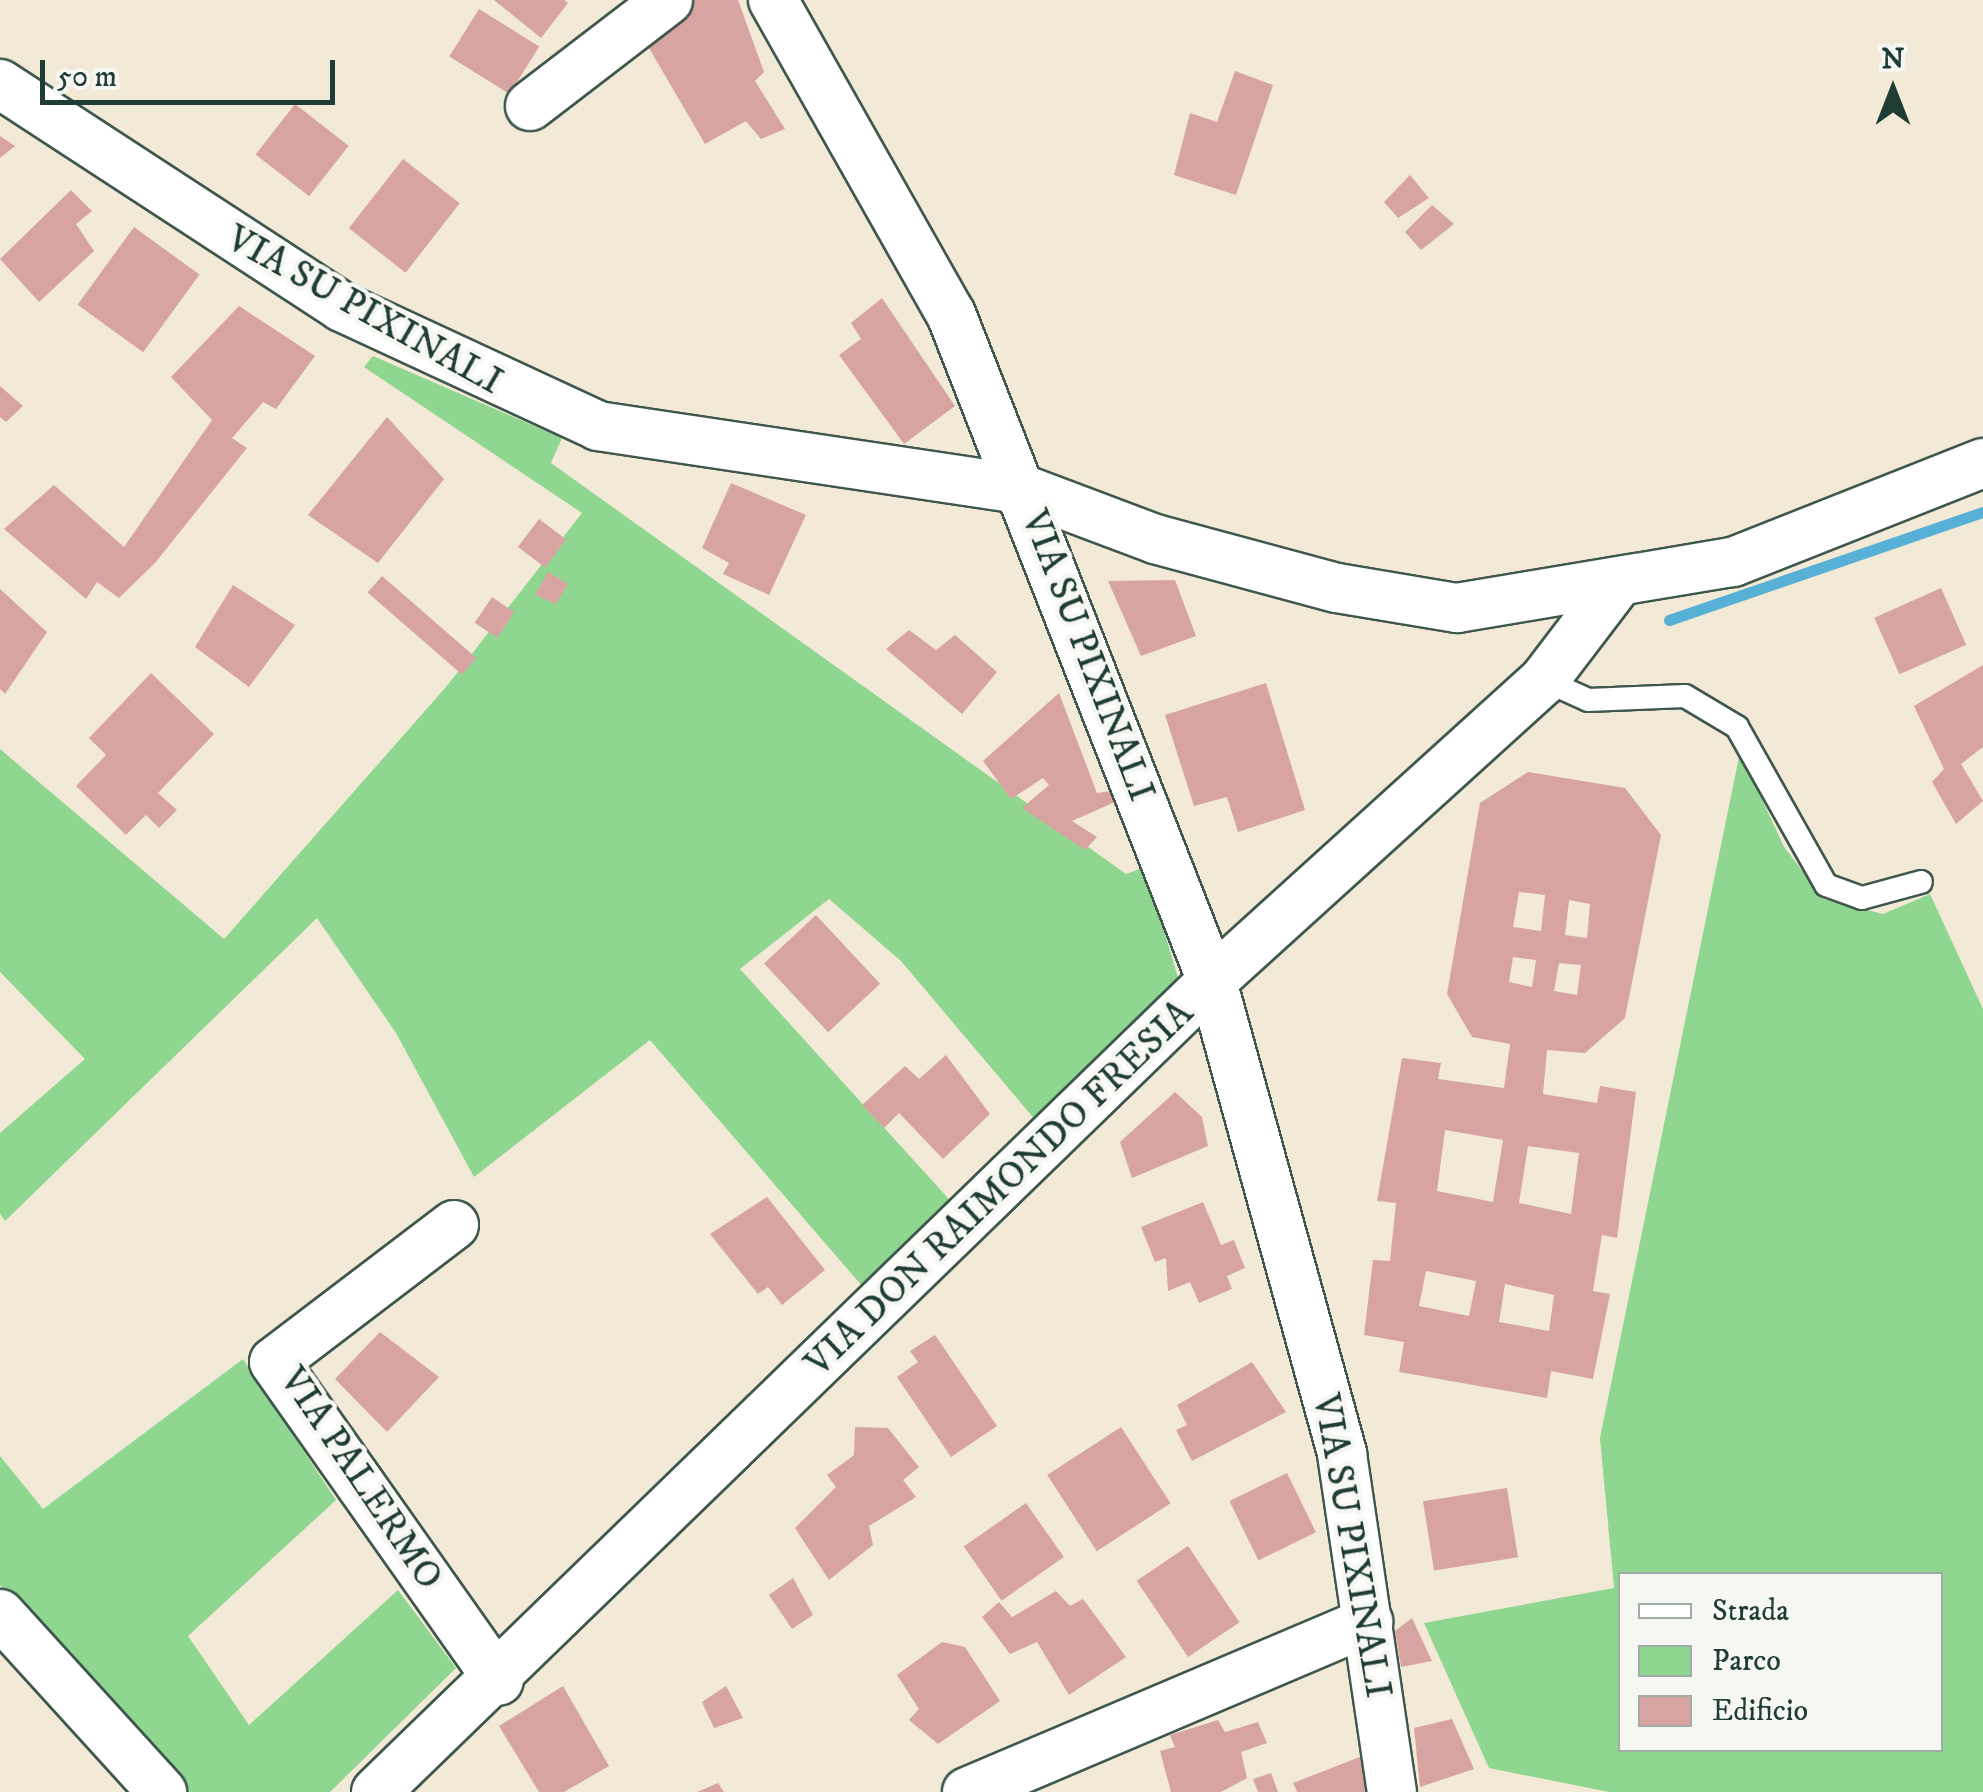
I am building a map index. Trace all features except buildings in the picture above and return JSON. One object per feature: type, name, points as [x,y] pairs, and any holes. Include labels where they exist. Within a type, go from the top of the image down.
[{"type":"street","points":[[530,106],[668,0]]},
{"type":"street","points":[[772,0],[951,314],[1022,488],[1155,539],[1457,608],[1733,562],[1983,463]]},
{"type":"street","name":"VIA SU PIXINALI","points":[[0,84],[252,254],[502,388],[598,426],[1022,488],[1212,981],[1342,1454],[1392,1792]]},
{"type":"street","name":"VIA DON RAIMONDO FRESIA","points":[[376,1792],[499,1681],[1212,981],[1544,680],[1618,583]]},
{"type":"street","name":"VIA PALERMO","points":[[454,1225],[274,1362],[499,1681]]},
{"type":"street","points":[[0,1614],[162,1792]]},
{"type":"street","points":[[967,1792],[1368,1622]]},
{"type":"lane","points":[[1544,680],[1588,700],[1684,696],[1737,726],[1826,884],[1862,898],[1921,882]]},
{"type":"green space","points":[[373,356],[562,438],[551,463],[1126,874],[1145,867],[1182,991],[1037,1122],[901,961],[829,899],[740,969],[957,1208],[869,1294],[650,1040],[474,1177],[396,1033],[317,918],[5,1221],[0,1214],[0,1133],[85,1059],[0,972],[0,749],[224,939],[446,687],[582,513],[364,367]]},
{"type":"green space","points":[[1740,752],[1784,847],[1824,899],[1883,914],[1930,894],[1983,1009],[1983,1792],[1609,1792],[1489,1768],[1424,1623],[1614,1588],[1600,1438]]},
{"type":"green space","points":[[243,1359],[336,1500],[188,1636],[249,1725],[398,1590],[456,1668],[330,1792],[186,1792],[0,1585],[0,1456],[43,1509]]},
{"type":"waterway","points":[[1669,620],[1983,512]]}]
